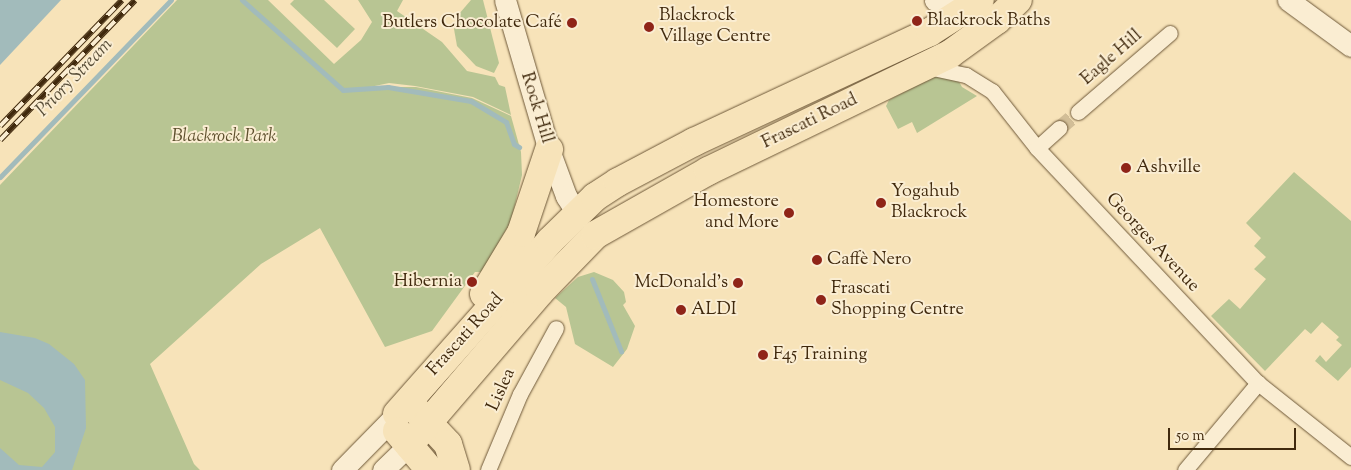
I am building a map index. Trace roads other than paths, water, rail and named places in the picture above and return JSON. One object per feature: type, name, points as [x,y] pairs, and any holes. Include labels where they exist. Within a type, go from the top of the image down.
[{"type":"highway","name":"Frascati Road","points":[[430,423],[518,318],[596,235],[708,171],[924,67],[969,42],[1018,0]]},
{"type":"highway","name":"Frascati Road","points":[[397,414],[577,213],[618,182],[694,142],[930,32],[972,5]]},
{"type":"highway","points":[[446,359],[462,320],[491,287],[519,236],[549,150]]},
{"type":"highway","points":[[577,213],[596,235]]},
{"type":"highway","points":[[448,444],[452,427],[480,387],[495,346]]},
{"type":"highway","points":[[430,470],[396,430],[397,414],[403,410],[412,409],[430,423],[448,444],[456,470]]},
{"type":"highway","points":[[409,444],[430,423]]},
{"type":"street","name":"Rock Hill","points":[[505,0],[549,150],[566,196],[577,213]]},
{"type":"street","points":[[935,0],[972,5]]},
{"type":"street","points":[[1288,0],[1351,46]]},
{"type":"street","name":"Eagle Hill","points":[[1078,112],[1170,33]]},
{"type":"street","name":"Georges Avenue","points":[[924,67],[966,74],[992,91],[1037,148],[1258,383],[1351,457]]},
{"type":"street","points":[[1037,148],[1059,128]]},
{"type":"street","name":"Lislea","points":[[488,470],[520,394],[556,328]]},
{"type":"street","points":[[1185,470],[1258,383]]},
{"type":"street","points":[[342,470],[397,414]]},
{"type":"street","points":[[383,470],[409,444]]},
{"type":"water","points":[[0,0],[61,0],[0,65]]},
{"type":"water","points":[[0,332],[35,338],[49,344],[74,364],[85,380],[86,428],[72,470],[0,470],[0,448],[19,465],[42,467],[55,452],[55,427],[44,408],[28,393],[0,380]]},
{"type":"waterway","name":"Priory Stream","points":[[0,177],[171,0]]},
{"type":"waterway","name":"Priory Stream","points":[[242,0],[343,90],[388,87],[471,101],[506,122],[514,144],[519,147]]},
{"type":"waterway","name":"Priory Stream","points":[[592,279],[621,351]]},
{"type":"tunnel","points":[[1059,128],[1078,112]]},
{"type":"railway","points":[[0,126],[122,0]]},
{"type":"railway","points":[[0,140],[135,0]]},
{"type":"place","name":"Blackrock Baths","points":[[917,21]]},
{"type":"place","name":"Butlers Chocolate Café","points":[[572,23]]},
{"type":"place","name":"Blackrock Village Centre","points":[[649,27]]},
{"type":"place","name":"Ashville","points":[[1126,168]]},
{"type":"place","name":"Yogahub Blackrock","points":[[881,203]]},
{"type":"place","name":"Homestore and More","points":[[789,213]]},
{"type":"place","name":"Caffè Nero","points":[[817,260]]},
{"type":"place","name":"Hibernia","points":[[472,282]]},
{"type":"place","name":"McDonald's","points":[[738,283]]},
{"type":"place","name":"Frascati Shopping Centre","points":[[821,300]]},
{"type":"place","name":"ALDI","points":[[681,310]]},
{"type":"place","name":"F45 Training","points":[[763,355]]},
{"type":"park label","name":"Blackrock Park","points":[[224,137]]}]
